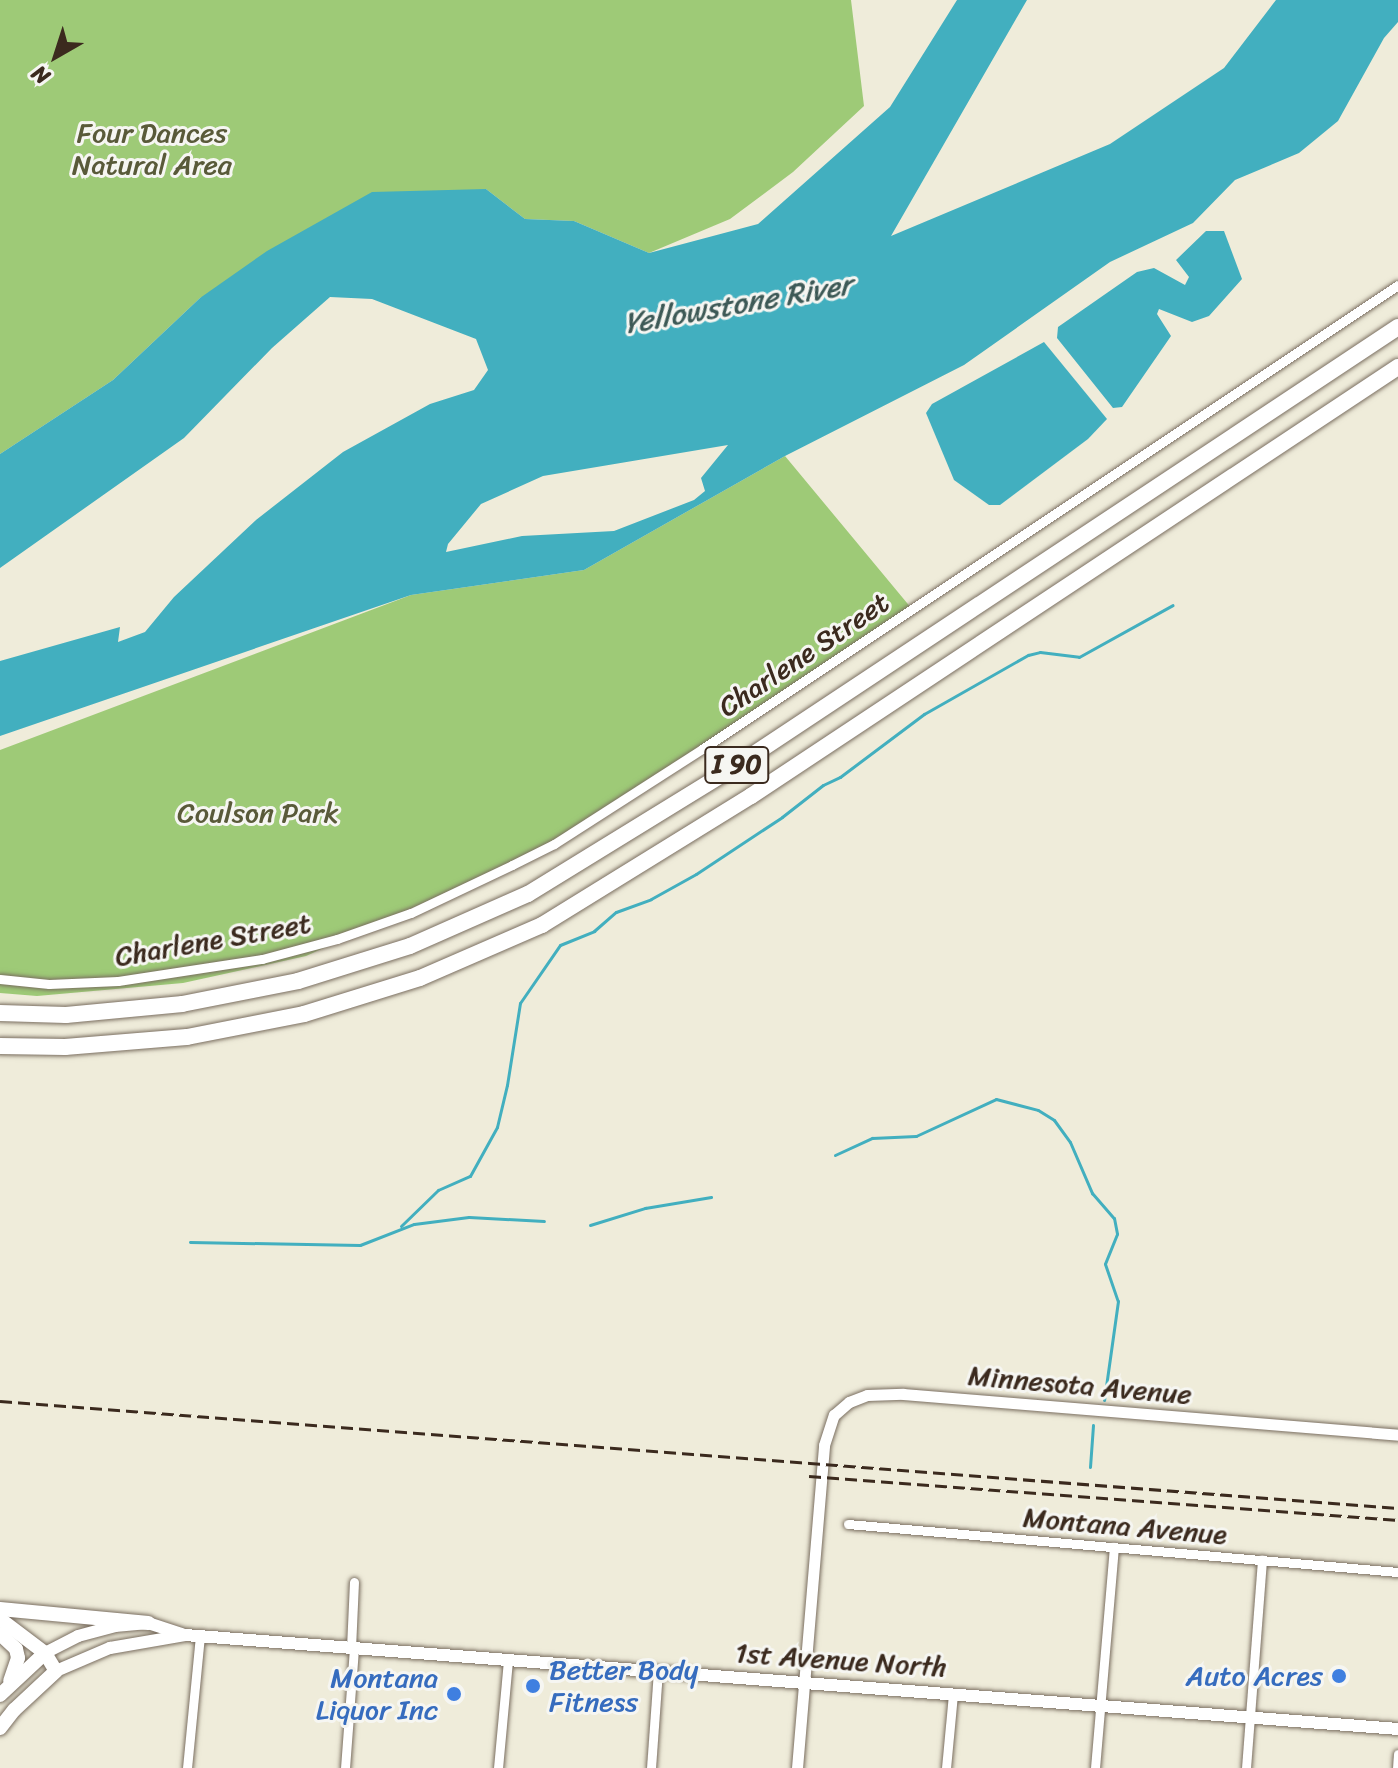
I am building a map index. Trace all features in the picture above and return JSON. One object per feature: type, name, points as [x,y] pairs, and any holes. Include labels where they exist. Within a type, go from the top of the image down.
[{"type":"highway","name":"I 90","points":[[0,1013],[66,1015],[182,1004],[298,981],[410,946],[528,894],[733,768],[1398,327]]},
{"type":"highway","name":"I 90","points":[[0,1046],[65,1047],[187,1037],[304,1014],[420,978],[542,925],[751,796],[1398,367]]},
{"type":"highway","points":[[0,1609],[148,1623]]},
{"type":"highway","points":[[0,1619],[45,1653],[56,1671],[14,1710],[0,1728]]},
{"type":"highway","points":[[0,1634],[16,1649],[18,1658],[4,1690]]},
{"type":"highway","name":"1st Avenue North","points":[[4,1690],[45,1653]]},
{"type":"main road","name":"1st Avenue North","points":[[45,1653],[102,1629],[148,1623],[185,1635]]},
{"type":"main road","name":"1st Avenue North","points":[[56,1671],[110,1648],[185,1635],[1398,1729]]},
{"type":"street","name":"Charlene Street","points":[[0,979],[49,984],[118,981],[262,959],[337,939],[411,913],[512,865],[554,844],[702,749],[1398,285]]},
{"type":"street","name":"Minnesota Avenue","points":[[803,1683],[824,1445],[834,1415],[858,1398],[881,1393],[1398,1435]]},
{"type":"street","name":"Montana Avenue","points":[[848,1524],[1398,1572]]},
{"type":"street","points":[[1095,1768],[1114,1547]]},
{"type":"street","points":[[1246,1768],[1262,1560]]},
{"type":"street","points":[[345,1768],[354,1582]]},
{"type":"street","points":[[187,1768],[200,1636]]},
{"type":"street","points":[[498,1768],[508,1660]]},
{"type":"street","points":[[651,1768],[658,1671]]},
{"type":"street","points":[[797,1768],[803,1683]]},
{"type":"street","points":[[946,1768],[953,1694]]},
{"type":"street","points":[[1397,1768],[1398,1754]]},
{"type":"green space","name":"Four Dances Natural Area","points":[[0,0],[851,0],[864,106],[793,172],[730,219],[649,253],[574,221],[525,219],[486,189],[200,298],[113,380],[0,454]]},
{"type":"green space","name":"Coulson Park","points":[[785,456],[912,609],[554,844],[306,956],[183,983],[37,996],[0,993],[0,750],[411,595],[584,570]]},
{"type":"water","name":"Yellowstone River","points":[[957,0],[1027,0],[891,236],[1110,144],[1224,68],[1276,0],[1398,0],[1398,22],[1384,38],[1338,121],[1299,153],[1235,180],[1193,223],[1110,262],[964,365],[785,456],[584,570],[411,595],[0,736],[0,661],[120,627],[118,642],[145,632],[174,597],[256,520],[343,452],[430,404],[474,390],[488,370],[476,339],[372,299],[330,297],[272,348],[184,438],[0,568],[0,454],[113,380],[200,298],[267,251],[372,192],[486,189],[525,219],[574,221],[649,253],[758,224],[890,107]],"holes":[[[728,445],[701,478],[705,491],[694,500],[614,531],[522,536],[446,552],[448,544],[481,504],[543,476]]]},
{"type":"water","points":[[1206,231],[1224,231],[1242,279],[1209,316],[1192,322],[1159,309],[1157,314],[1171,336],[1122,407],[1113,408],[1057,338],[1058,327],[1137,272],[1154,268],[1185,285],[1189,277],[1176,260]]},
{"type":"water","points":[[1044,342],[1107,419],[1088,439],[1000,505],[989,505],[954,480],[926,413],[932,404]]},
{"type":"waterway","points":[[401,1226],[438,1190],[470,1176],[497,1127],[520,1003],[560,945],[594,931],[616,912],[651,899],[696,874],[782,817],[823,785],[840,777],[924,714],[1028,655],[1040,652],[1079,657],[1173,605]]},
{"type":"waterway","points":[[835,1155],[872,1138],[916,1136],[996,1099],[1038,1110],[1054,1120],[1070,1142],[1092,1193],[1114,1218],[1117,1234],[1105,1264],[1118,1301],[1104,1400]]},
{"type":"waterway","points":[[590,1225],[645,1208],[711,1197]]},
{"type":"waterway","points":[[190,1242],[360,1245],[414,1224],[469,1217],[544,1221]]},
{"type":"waterway","points":[[1090,1467],[1093,1425]]},
{"type":"railway","points":[[0,1401],[1398,1508]]},
{"type":"railway","points":[[809,1476],[1398,1520]]},
{"type":"place","name":"Auto Acres","points":[[1339,1676]]},
{"type":"place","name":"Better Body Fitness","points":[[533,1686]]},
{"type":"place","name":"Montana Liquor Inc","points":[[454,1694]]}]
